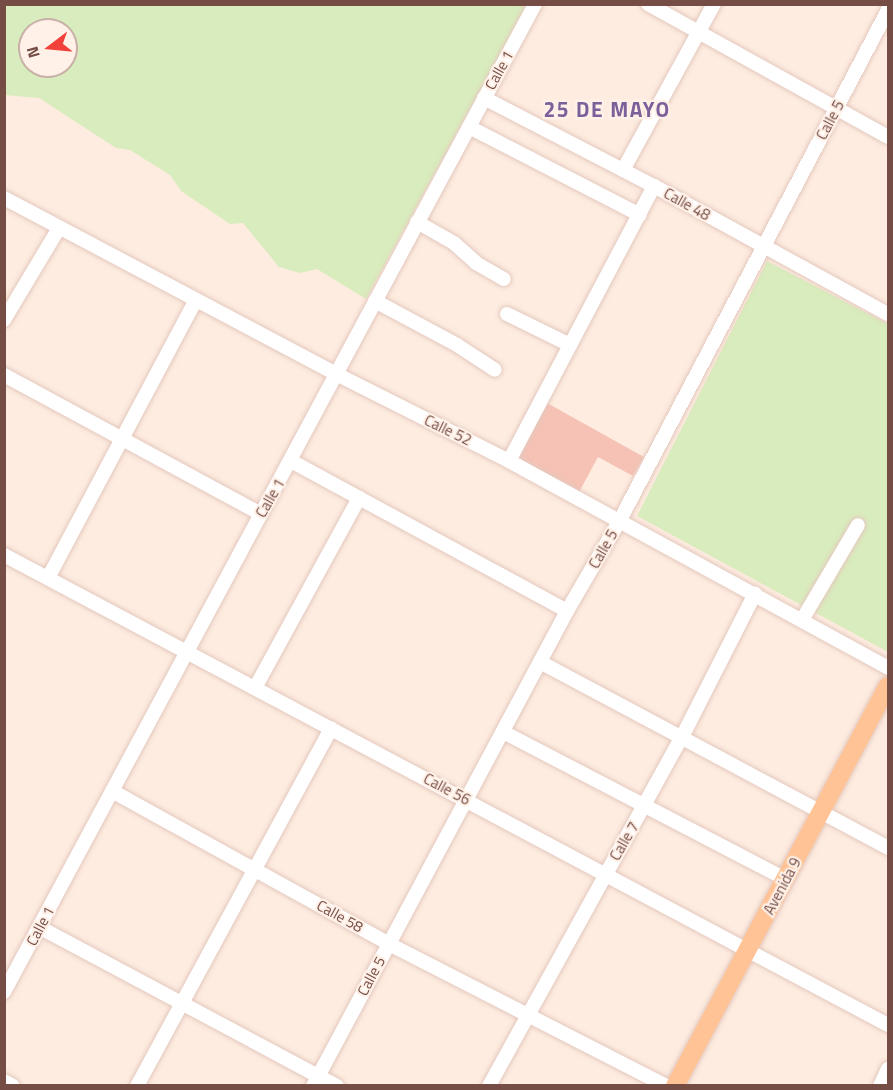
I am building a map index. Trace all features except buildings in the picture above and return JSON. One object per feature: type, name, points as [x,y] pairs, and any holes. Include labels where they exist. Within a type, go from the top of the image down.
[{"type":"main road","name":"Avenida 9","points":[[686,1086],[888,686]]},
{"type":"main road","name":"Avenida 9","points":[[675,1086],[752,952],[785,879],[888,707]]},
{"type":"street","name":"Calle 1","points":[[4,992],[535,4]]},
{"type":"street","points":[[648,4],[888,137]]},
{"type":"street","points":[[623,170],[714,4]]},
{"type":"street","name":"Calle 5","points":[[316,1081],[567,611],[620,520],[888,10]]},
{"type":"street","name":"Calle 48","points":[[484,98],[654,186],[888,314]]},
{"type":"street","points":[[469,127],[640,215]]},
{"type":"street","points":[[509,461],[654,186]]},
{"type":"street","name":"Calle 52","points":[[4,198],[336,375],[509,461],[620,520],[888,668]]},
{"type":"street","points":[[417,222],[454,243],[476,263],[504,279]]},
{"type":"street","points":[[4,320],[60,228]]},
{"type":"street","points":[[48,578],[196,300]]},
{"type":"street","points":[[375,301],[457,345],[495,370]]},
{"type":"street","points":[[507,314],[570,345]]},
{"type":"street","points":[[4,375],[261,514]]},
{"type":"street","points":[[291,461],[567,611]]},
{"type":"street","points":[[255,688],[359,498]]},
{"type":"street","points":[[802,620],[858,525]]},
{"type":"street","name":"Calle 56","points":[[4,555],[888,1025]]},
{"type":"street","name":"Calle 7","points":[[489,1086],[682,737],[755,594]]},
{"type":"street","points":[[540,662],[888,848]]},
{"type":"street","points":[[137,1086],[332,728]]},
{"type":"street","points":[[503,732],[785,879]]},
{"type":"street","name":"Calle 58","points":[[112,791],[389,944],[666,1086]]},
{"type":"street","points":[[39,927],[182,1003],[316,1081],[337,1086]]},
{"type":"street","points":[[880,1086],[888,1069]]},
{"type":"street","points":[[4,1081],[13,1086]]},
{"type":"green space","points":[[5,5],[527,5],[366,299],[317,269],[300,273],[279,267],[243,223],[230,224],[181,191],[170,175],[130,150],[116,148],[39,98],[5,95]]},
{"type":"green space","points":[[767,261],[888,324],[888,652],[637,516]]},
{"type":"district","name":"25 DE MAYO","points":[[607,109]]}]
